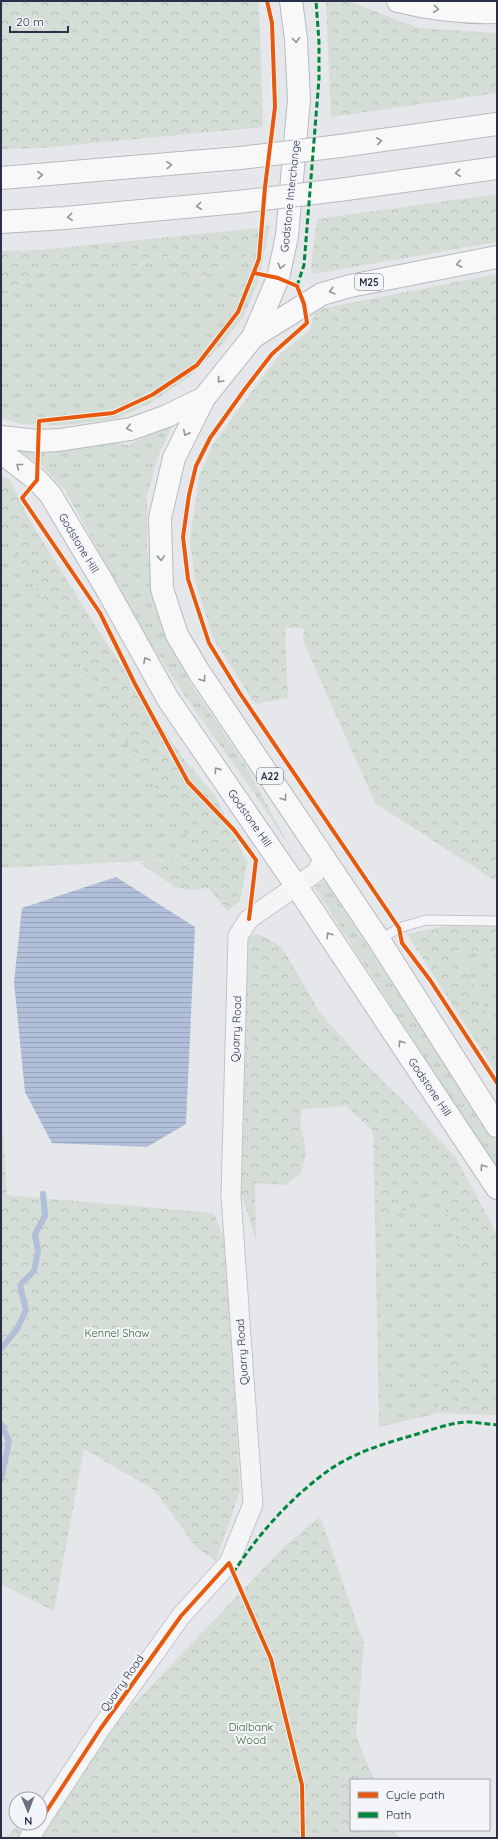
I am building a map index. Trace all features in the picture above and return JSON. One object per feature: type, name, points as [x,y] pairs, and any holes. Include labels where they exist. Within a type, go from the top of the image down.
[{"type":"highway","name":"Godstone Interchange","points":[[1,437],[37,441],[59,440],[131,429],[167,416],[204,398],[253,337],[278,278],[287,236],[299,99],[296,39],[291,1]]},
{"type":"highway","points":[[398,1],[430,9],[475,13],[497,12]]},
{"type":"highway","points":[[1,178],[240,158],[340,146],[497,124]]},
{"type":"highway","points":[[1,222],[238,202],[339,190],[497,168]]},
{"type":"highway","name":"M25","points":[[253,337],[322,294],[350,286],[497,257]]},
{"type":"highway","name":"A22","points":[[204,398],[174,458],[160,518],[162,589],[177,635],[199,672],[380,940],[497,1126]]},
{"type":"highway","name":"Godstone Hill","points":[[1,452],[37,480],[50,494],[105,586],[168,699],[297,887],[497,1188]]},
{"type":"street","name":"Quarry Road","points":[[48,1808],[101,1728],[181,1616],[229,1563],[253,1504],[231,1196],[238,936],[249,919],[315,873],[325,858]]},
{"type":"lane","points":[[380,940],[399,928],[426,920],[497,921]]},
{"type":"green space","points":[[1,1],[259,1],[263,127],[41,148],[1,149]]},
{"type":"green space","points":[[326,1],[348,1],[418,28],[497,33],[497,93],[331,117]]},
{"type":"green space","points":[[497,194],[497,242],[313,274],[311,266],[317,219]]},
{"type":"green space","points":[[270,226],[258,283],[244,315],[224,342],[192,375],[151,403],[116,419],[65,425],[19,424],[1,418],[1,298],[32,273],[121,270],[170,256],[188,284],[246,257],[250,229]]},
{"type":"green space","points":[[250,229],[246,257],[187,284],[169,256],[121,270],[32,273],[1,298],[1,251],[40,250]]},
{"type":"green space","points":[[497,274],[497,882],[375,803],[303,641],[304,628],[285,628],[288,698],[255,704],[214,640],[195,581],[190,540],[199,477],[213,444],[280,354],[310,330],[314,314],[320,309]]},
{"type":"green space","points":[[174,423],[158,456],[147,496],[147,547],[155,602],[167,643],[196,692],[245,764],[291,849],[246,781],[186,698],[145,635],[65,490],[44,468],[13,446],[102,441],[128,445]]},
{"type":"green space","points":[[1,475],[10,480],[30,521],[103,638],[183,758],[216,797],[247,862],[240,901],[228,911],[208,888],[190,890],[175,887],[138,862],[184,859],[198,852],[122,736],[1,528]]},
{"type":"green space","points":[[1,528],[122,736],[199,852],[184,859],[1,868]]},
{"type":"green space","points":[[325,881],[497,1143],[497,1169],[314,887]]},
{"type":"green space","points":[[446,926],[497,926],[497,954],[457,950],[497,1033],[497,1074],[407,934]]},
{"type":"green space","points":[[259,934],[282,947],[320,1013],[363,1061],[410,1108],[456,1158],[497,1234],[497,1276],[482,1273],[459,1244],[448,1216],[429,1178],[414,1194],[407,1210],[375,1220],[373,1131],[346,1106],[302,1109],[300,1122],[306,1152],[302,1172],[286,1185],[255,1183],[256,1239],[241,1193],[244,1112],[243,957],[244,937]]},
{"type":"green space","points":[[457,950],[497,954],[497,1033]]},
{"type":"green space","name":"Kennel Shaw","points":[[1,1096],[7,1195],[214,1213],[227,1246],[240,1491],[216,1561],[197,1548],[154,1490],[84,1449],[54,1611],[1,1584]]},
{"type":"green space","points":[[429,1177],[448,1216],[459,1244],[482,1273],[497,1276],[497,1374],[460,1359],[438,1366],[439,1413],[379,1427],[375,1220],[407,1210],[414,1194]]},
{"type":"green space","points":[[460,1359],[497,1374],[497,1417],[496,1415],[439,1413],[438,1366]]},
{"type":"green space","name":"Dialbank Wood","points":[[320,1516],[364,1644],[356,1736],[374,1779],[350,1779],[350,1831],[394,1831],[398,1838],[6,1838],[13,1831],[48,1831],[48,1794],[284,1547]]},
{"type":"water","points":[[116,877],[195,927],[186,1124],[147,1147],[52,1143],[25,1092],[14,982],[22,908]]},
{"type":"waterway","points":[[1,1349],[17,1329],[26,1310],[20,1285],[34,1271],[38,1251],[35,1234],[45,1216],[43,1194]]},
{"type":"waterway","points":[[1,1424],[9,1441],[1,1480]]},
{"type":"marked path","points":[[297,286],[304,265],[319,79],[319,42],[316,1]]},
{"type":"marked path","points":[[233,1573],[265,1529],[290,1503],[304,1490],[341,1462],[382,1445],[449,1425],[463,1422],[497,1425]]},
{"type":"cycle path","points":[[249,919],[256,860],[234,830],[188,782],[135,684],[100,613],[22,498],[37,480],[39,421],[113,413],[152,395],[197,365],[238,312],[259,259],[265,187],[275,107],[272,23],[267,1]]},
{"type":"cycle path","points":[[254,273],[278,278],[297,286],[304,304],[307,323],[272,354],[210,438],[196,466],[189,495],[183,537],[188,579],[209,643],[239,692],[399,928],[402,943],[430,980],[497,1083]]},
{"type":"cycle path","points":[[48,1809],[101,1728],[181,1616],[229,1563],[271,1659],[302,1785],[303,1838]]}]
